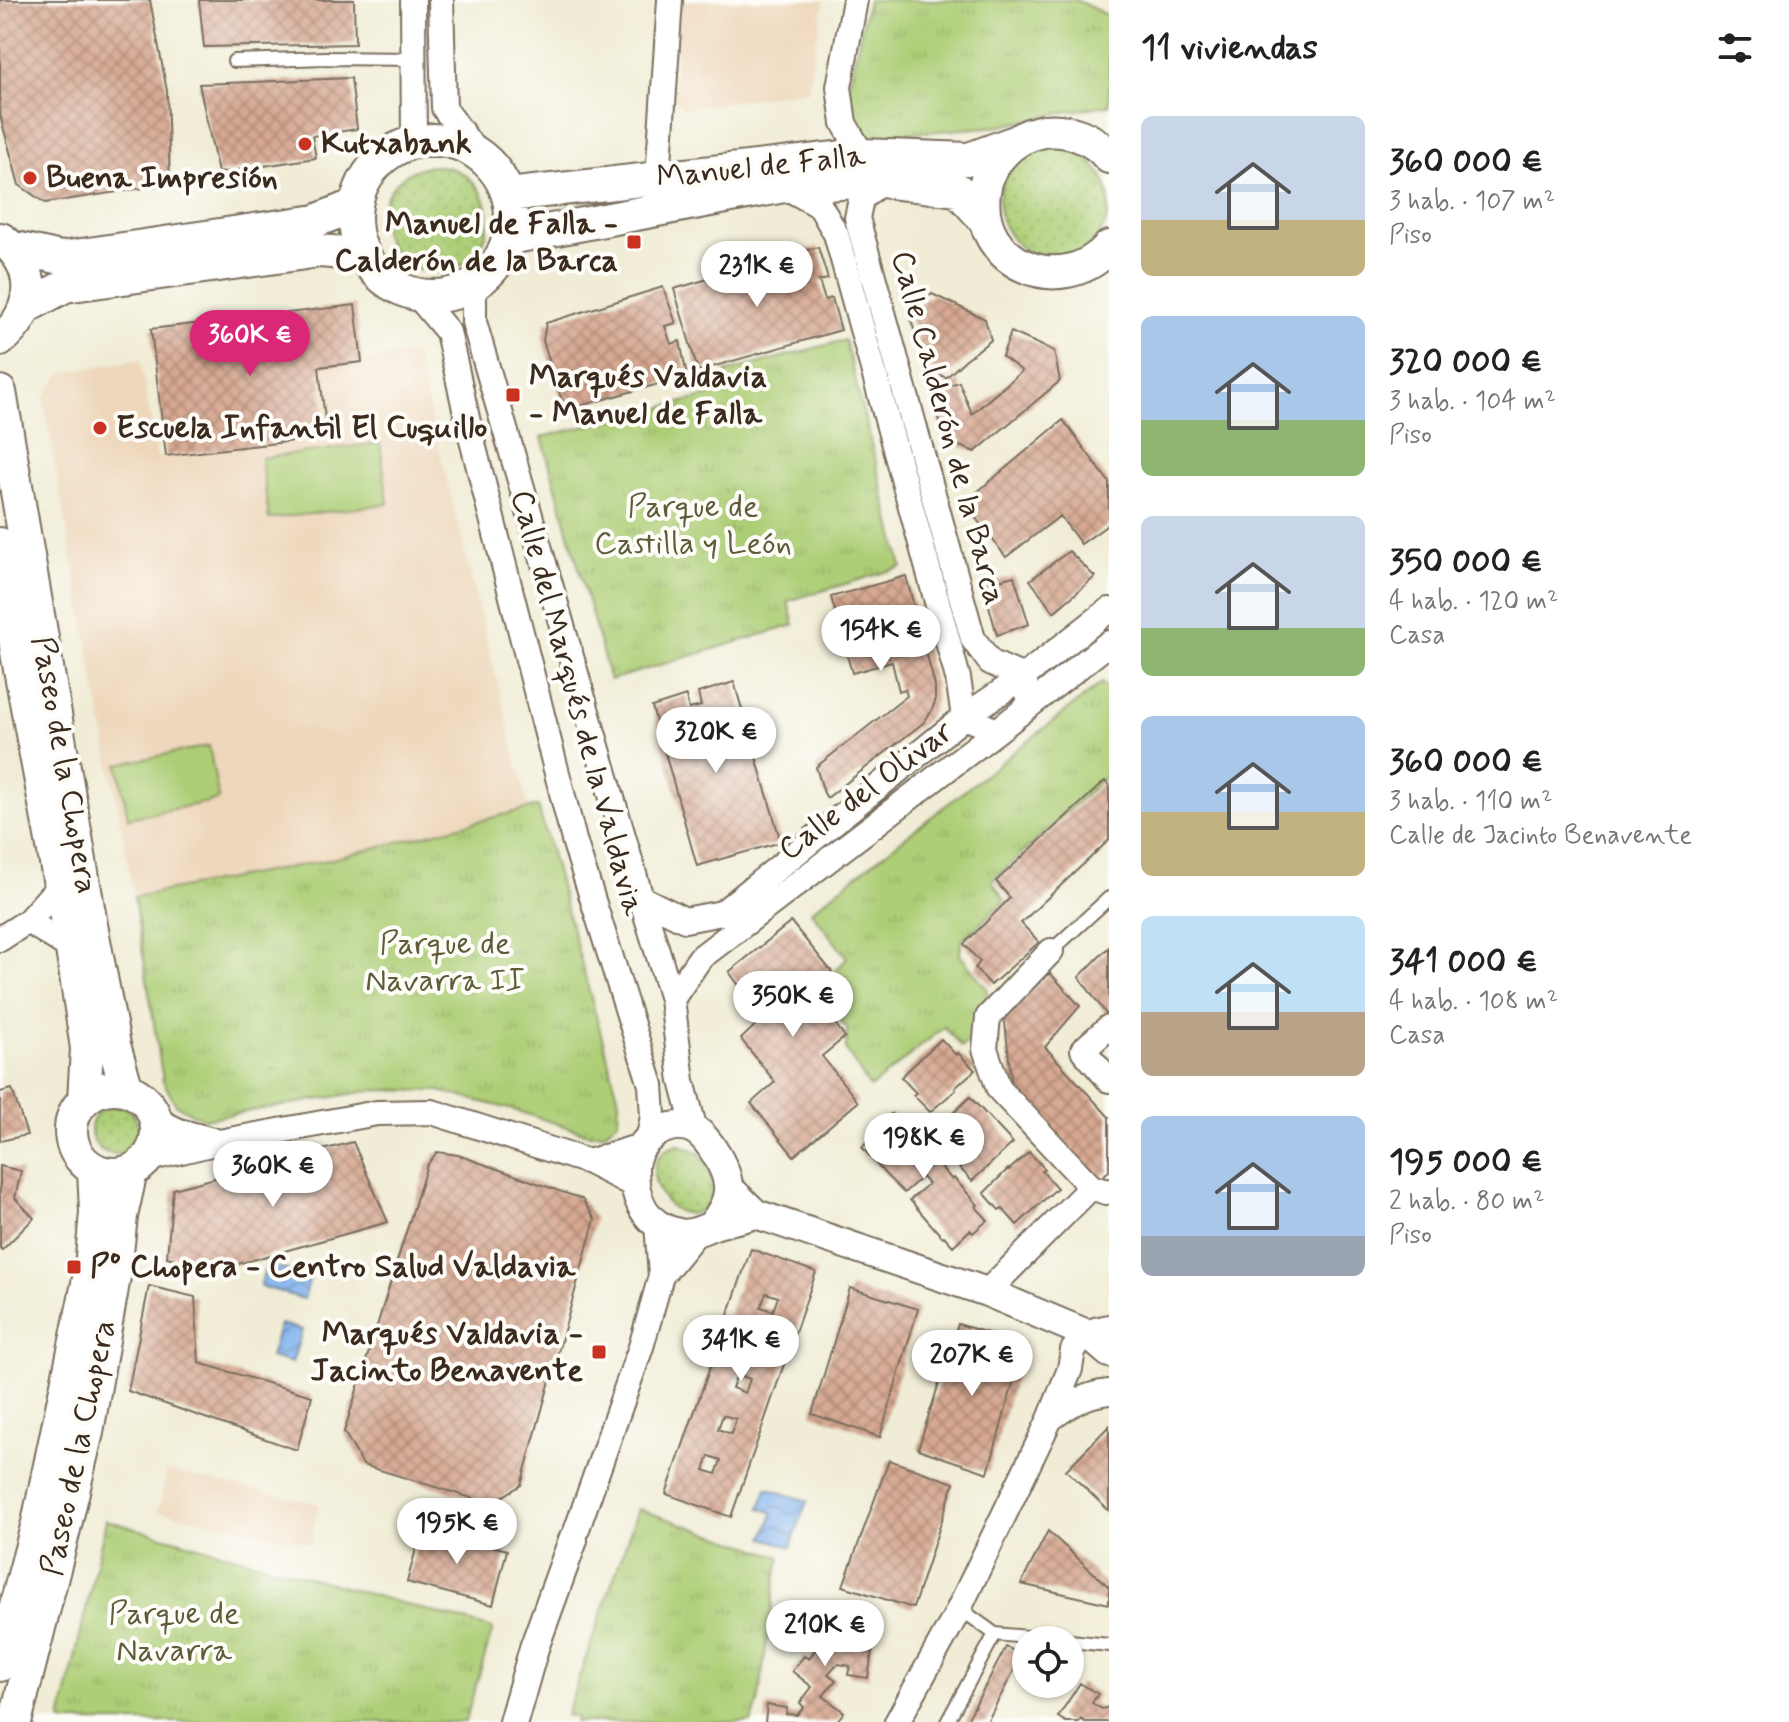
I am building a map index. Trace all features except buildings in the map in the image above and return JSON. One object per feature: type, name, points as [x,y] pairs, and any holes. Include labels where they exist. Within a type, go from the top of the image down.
[{"type":"main road","name":"Manuel de Falla","points":[[508,195],[862,155],[969,159],[1033,133],[1057,130],[1103,143]]},
{"type":"main road","points":[[450,140],[475,151],[496,171],[508,195],[511,211],[509,238],[494,267],[474,285],[444,296],[417,295],[381,276],[364,255],[356,232],[355,205],[362,182],[379,160],[414,142],[450,140]]},
{"type":"main road","points":[[985,220],[986,180],[994,162],[1012,143]]},
{"type":"main road","name":"Manuel de Falla","points":[[509,238],[784,186],[882,181],[958,190],[985,220],[995,243],[1007,256],[1029,269],[1045,273],[1070,272],[1102,261]]},
{"type":"main road","points":[[6,243],[61,258],[316,221],[355,205]]},
{"type":"main road","points":[[1,346],[26,307],[29,286],[24,265],[6,243]]},
{"type":"main road","points":[[26,307],[65,286],[320,251],[364,255]]},
{"type":"main road","name":"Paseo de la Chopera","points":[[0,392],[91,925],[114,1045],[127,1090]]},
{"type":"main road","name":"Paseo de la Chopera","points":[[0,544],[12,682],[61,884],[87,1048],[84,1100]]},
{"type":"main road","points":[[112,1088],[127,1090],[145,1101],[156,1120],[156,1140],[139,1165],[112,1175],[94,1170],[79,1156],[71,1137],[73,1117],[84,1100],[97,1091],[112,1088]]},
{"type":"main road","name":"Paseo de la Chopera","points":[[15,1722],[87,1432],[115,1271],[121,1216],[139,1165]]},
{"type":"main road","name":"Paseo de la Chopera","points":[[0,1665],[38,1523],[91,1269],[96,1212],[94,1170]]},
{"type":"street","points":[[413,0],[414,142]]},
{"type":"street","points":[[441,0],[444,108],[475,151]]},
{"type":"street","points":[[658,178],[670,0]]},
{"type":"street","points":[[855,0],[839,87],[844,123],[862,155]]},
{"type":"street","name":"Calle Calderón de la Barca","points":[[882,181],[861,199],[857,218],[973,639],[990,662],[1023,677]]},
{"type":"street","name":"Calle Calderón de la Barca","points":[[784,186],[820,206],[836,234],[958,678],[964,717]]},
{"type":"street","name":"Calle del Marqués de la Valdavia","points":[[474,285],[474,322],[672,999],[682,1081],[695,1130]]},
{"type":"street","name":"Calle del Marqués de la Valdavia","points":[[417,295],[448,332],[471,436],[574,840],[651,1085],[653,1116],[645,1142]]},
{"type":"street","name":"Calle del Olivar","points":[[641,898],[685,920],[722,913],[964,717],[1023,677],[1109,610]]},
{"type":"street","name":"Calle del Olivar","points":[[672,999],[700,958],[1109,643]]},
{"type":"street","points":[[1023,677],[1031,704]]},
{"type":"street","points":[[964,717],[997,731]]},
{"type":"street","points":[[0,939],[28,921],[61,884]]},
{"type":"street","points":[[28,921],[72,949]]},
{"type":"street","points":[[987,1292],[1100,1189],[999,1089],[985,1049],[988,1017],[1051,951]]},
{"type":"street","points":[[1109,1027],[1083,1050],[1109,1080]]},
{"type":"street","points":[[139,1165],[219,1142],[377,1113],[432,1112],[589,1162],[634,1185]]},
{"type":"street","points":[[156,1120],[179,1131],[219,1142]]},
{"type":"street","points":[[589,1162],[645,1142],[666,1129],[678,1127],[695,1130],[720,1161],[728,1187],[756,1214],[1098,1331],[1109,1353]]},
{"type":"street","points":[[645,1142],[634,1158],[634,1185],[641,1207],[657,1224],[680,1234],[756,1214]]},
{"type":"street","points":[[661,1276],[720,1214],[728,1187]]},
{"type":"street","points":[[513,1722],[534,1648],[641,1347],[661,1276],[657,1224]]},
{"type":"street","points":[[897,1722],[959,1608],[1050,1419],[1070,1369],[1073,1350],[1098,1331]]},
{"type":"street","points":[[1070,1369],[1103,1393]]},
{"type":"street","points":[[1050,1419],[1074,1401],[1103,1393]]},
{"type":"street","points":[[525,1722],[568,1589],[573,1540]]},
{"type":"lane","points":[[234,61],[414,59]]},
{"type":"lane","points":[[1051,951],[1109,898]]},
{"type":"lane","points":[[959,1608],[995,1634],[1012,1636]]},
{"type":"lane","points":[[947,1722],[995,1634]]},
{"type":"lane","points":[[1084,1642],[1109,1645]]},
{"type":"shaded area","points":[[680,0],[824,0],[808,90],[683,109],[673,97]]},
{"type":"shaded area","points":[[415,353],[529,809],[328,860],[134,897],[43,399],[61,373],[140,359],[157,457],[327,437],[319,367]]},
{"type":"shaded area","points":[[167,1471],[319,1504],[310,1544],[158,1511]]},
{"type":"green space","points":[[868,0],[1076,0],[1109,16],[1109,105],[1002,126],[837,139]]},
{"type":"green space","points":[[1054,148],[1075,152],[1093,164],[1105,182],[1109,203],[1105,224],[1093,242],[1075,254],[1054,258],[1033,254],[1015,242],[1003,224],[999,203],[1003,182],[1015,164],[1033,152]]},
{"type":"green space","points":[[435,166],[455,170],[473,181],[484,199],[488,219],[484,239],[473,257],[455,268],[435,272],[415,268],[397,257],[386,239],[382,219],[386,199],[397,181],[415,170]]},
{"type":"green space","name":"Parque de Castilla y León","points":[[845,340],[902,567],[788,601],[794,625],[610,680],[542,437],[729,391],[726,372]]},
{"type":"green space","points":[[380,443],[388,504],[269,519],[261,458]]},
{"type":"green space","points":[[1102,683],[1109,692],[1109,778],[1106,776],[992,881],[1005,900],[961,941],[960,955],[988,990],[983,1026],[962,1047],[944,1027],[870,1088],[846,1050],[847,1029],[819,990],[847,958],[811,911]]},
{"type":"green space","points":[[209,746],[219,800],[128,818],[118,764]]},
{"type":"green space","name":"Parque de Navarra II","points":[[538,806],[619,1099],[618,1121],[604,1133],[589,1134],[514,1110],[439,1091],[374,1090],[204,1119],[176,1105],[163,1081],[134,897],[328,860]]},
{"type":"green space","points":[[115,1106],[132,1113],[139,1130],[132,1147],[115,1154],[98,1147],[91,1130],[98,1113]]},
{"type":"green space","points":[[678,1145],[699,1153],[712,1184],[709,1201],[699,1211],[687,1214],[666,1201],[654,1177],[655,1164],[664,1152]]},
{"type":"green space","points":[[638,1509],[781,1557],[758,1704],[751,1722],[575,1722],[576,1717],[566,1715]]},
{"type":"green space","name":"Parque de Navarra","points":[[106,1520],[493,1629],[465,1722],[61,1720]]},
{"type":"water","points":[[267,1264],[310,1277],[304,1299],[260,1286]]},
{"type":"water","points":[[280,1324],[302,1330],[292,1363],[270,1357]]},
{"type":"water","points":[[767,1488],[807,1501],[791,1547],[764,1538],[773,1513],[760,1508]]},
{"type":"place","name":"Kutxabank","points":[[305,144]]},
{"type":"place","name":"Buena Impresión","points":[[30,178]]},
{"type":"place","name":"Manuel de Falla - Calderón de la Barca","points":[[634,242]]},
{"type":"place","name":"Marqués Valdavia - Manuel de Falla","points":[[513,395]]},
{"type":"place","name":"Escuela Infantil El Cuquillo","points":[[100,428]]},
{"type":"place","name":"Pº Chopera - Centro Salud Valdavia","points":[[74,1267]]},
{"type":"place","name":"Marqués Valdavia - Jacinto Benavente","points":[[599,1352]]}]
